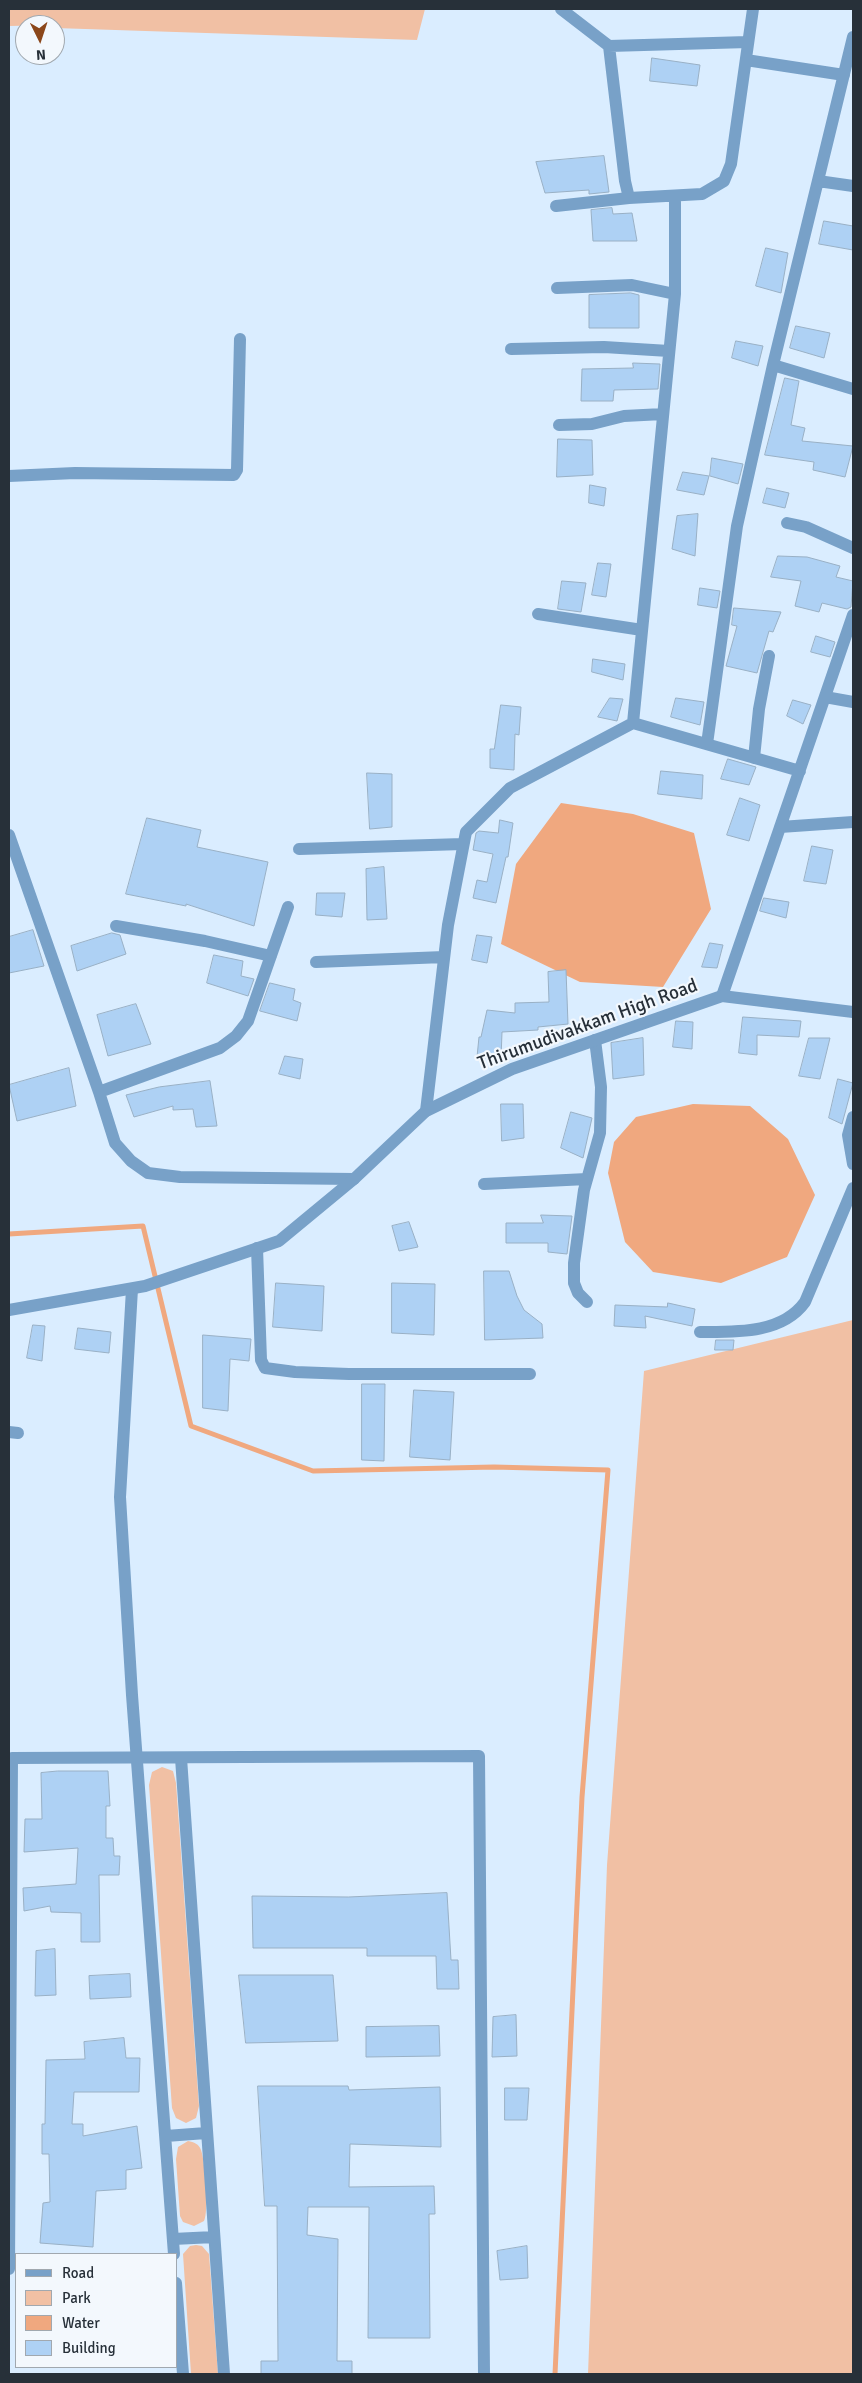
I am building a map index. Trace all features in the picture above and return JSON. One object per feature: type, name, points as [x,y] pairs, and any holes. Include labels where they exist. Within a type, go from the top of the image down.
[{"type":"street","points":[[561,9],[609,46],[748,42]]},
{"type":"street","points":[[556,206],[629,198],[702,194],[724,180],[731,164],[753,9]]},
{"type":"street","points":[[707,744],[737,526],[773,365],[853,37]]},
{"type":"street","points":[[609,46],[625,181],[629,198]]},
{"type":"street","points":[[746,60],[844,75]]},
{"type":"street","points":[[818,180],[853,186]]},
{"type":"street","points":[[633,723],[675,294],[675,196]]},
{"type":"street","points":[[557,288],[632,284],[675,294]]},
{"type":"street","points":[[9,476],[75,472],[234,476],[238,470],[240,339]]},
{"type":"street","points":[[511,349],[604,347],[670,351]]},
{"type":"street","points":[[773,365],[853,388]]},
{"type":"street","points":[[559,425],[592,424],[624,416],[663,414]]},
{"type":"street","points":[[787,523],[806,527],[853,548]]},
{"type":"street","points":[[538,614],[642,630]]},
{"type":"street","points":[[722,996],[853,615]]},
{"type":"street","points":[[754,758],[759,710],[769,656]]},
{"type":"street","points":[[825,697],[853,702]]},
{"type":"street","points":[[426,1111],[448,925],[466,832],[510,788],[633,723],[800,771]]},
{"type":"street","points":[[780,827],[853,822]]},
{"type":"street","points":[[9,835],[115,1143],[131,1161],[148,1173],[180,1177],[354,1179]]},
{"type":"street","points":[[300,849],[464,844]]},
{"type":"street","points":[[99,1092],[220,1048],[236,1036],[248,1020],[288,907]]},
{"type":"street","points":[[116,926],[271,956]]},
{"type":"street","points":[[316,962],[444,957]]},
{"type":"street","name":"Thirumudivakkam High Road","points":[[9,1310],[138,1288],[192,1272],[279,1241],[354,1179],[426,1111],[512,1069],[722,996],[853,1012]]},
{"type":"street","points":[[587,1302],[578,1294],[574,1283],[580,1218],[587,1179],[600,1133],[601,1087],[595,1040]]},
{"type":"street","points":[[853,1117],[848,1135],[853,1164]]},
{"type":"street","points":[[484,1184],[587,1179]]},
{"type":"street","points":[[700,1332],[733,1332],[767,1327],[796,1314],[805,1302],[853,1188]]},
{"type":"street","points":[[257,1248],[261,1360],[265,1368],[349,1374],[530,1374]]},
{"type":"street","points":[[138,1288],[120,1497],[174,2253]]},
{"type":"street","points":[[9,2269],[12,1758],[479,1756],[484,2374]]},
{"type":"street","points":[[181,1758],[224,2374]]},
{"type":"street","points":[[166,2136],[206,2133]]},
{"type":"street","points":[[173,2239],[214,2237]]},
{"type":"street","points":[[178,2309],[183,2374]]},
{"type":"green space","points":[[9,9],[425,9],[417,40],[65,28],[65,15],[15,15],[15,26],[9,26]]},
{"type":"green space","points":[[853,1320],[853,2374],[588,2374],[607,1865],[644,1371]]},
{"type":"green space","points":[[162,1767],[173,1771],[176,1783],[199,2106],[196,2118],[186,2123],[176,2118],[172,2108],[149,1785],[152,1772]]},
{"type":"green space","points":[[188,2141],[199,2146],[201,2150],[206,2186],[204,2221],[194,2226],[183,2222],[180,2216],[176,2159],[178,2147]]},
{"type":"green space","points":[[190,2246],[202,2246],[209,2254],[218,2374],[191,2374],[183,2254]]},
{"type":"water","points":[[561,803],[633,814],[694,833],[711,909],[663,987],[580,982],[501,944],[516,864]]},
{"type":"water","points":[[693,1104],[750,1106],[788,1139],[815,1195],[787,1257],[721,1283],[653,1272],[625,1242],[608,1173],[614,1142],[636,1117]]},
{"type":"building","points":[[652,58],[700,65],[697,86],[650,81]]},
{"type":"building","points":[[604,156],[609,192],[589,194],[589,190],[545,193],[536,162]]},
{"type":"building","points":[[612,208],[613,214],[632,213],[637,241],[593,241],[591,210]]},
{"type":"building","points":[[824,221],[853,226],[853,250],[819,244]]},
{"type":"building","points":[[766,248],[788,253],[781,293],[756,286]]},
{"type":"building","points":[[631,293],[639,295],[639,328],[589,328],[589,295]]},
{"type":"building","points":[[796,326],[830,333],[824,358],[790,348]]},
{"type":"building","points":[[736,341],[763,346],[758,366],[732,358]]},
{"type":"building","points":[[633,363],[660,364],[658,389],[614,390],[613,401],[581,401],[582,369],[633,368]]},
{"type":"building","points":[[785,378],[799,381],[791,425],[805,428],[802,441],[853,446],[845,477],[813,470],[814,462],[765,455]]},
{"type":"building","points":[[558,439],[592,440],[593,475],[557,477]]},
{"type":"building","points":[[712,458],[743,464],[738,484],[710,476]]},
{"type":"building","points":[[683,472],[709,476],[704,495],[677,490]]},
{"type":"building","points":[[590,485],[606,488],[604,506],[589,503]]},
{"type":"building","points":[[767,488],[789,493],[785,508],[763,503]]},
{"type":"building","points":[[698,514],[695,556],[672,549],[677,516]]},
{"type":"building","points":[[778,556],[807,557],[840,566],[836,577],[853,581],[851,607],[847,609],[822,603],[819,612],[795,606],[801,581],[771,577]]},
{"type":"building","points":[[598,563],[611,564],[606,597],[592,595]]},
{"type":"building","points":[[562,581],[586,583],[581,612],[558,609]]},
{"type":"building","points":[[700,588],[720,591],[717,608],[698,605]]},
{"type":"building","points":[[734,608],[781,612],[773,632],[769,631],[757,673],[726,666],[737,626],[732,625]]},
{"type":"building","points":[[816,636],[835,642],[830,657],[811,652]]},
{"type":"building","points":[[593,659],[625,664],[623,680],[592,672]]},
{"type":"building","points":[[610,698],[623,699],[617,721],[598,717]]},
{"type":"building","points":[[676,698],[704,702],[700,725],[671,717]]},
{"type":"building","points":[[793,700],[811,705],[803,724],[787,716]]},
{"type":"building","points":[[501,705],[521,707],[519,735],[515,734],[514,770],[490,768],[490,749],[494,749]]},
{"type":"building","points":[[728,759],[756,767],[749,785],[721,779]]},
{"type":"building","points":[[661,771],[703,775],[702,799],[658,794]]},
{"type":"building","points":[[367,773],[392,774],[392,827],[370,829]]},
{"type":"building","points":[[740,798],[760,805],[749,841],[727,835]]},
{"type":"building","points":[[147,818],[201,830],[197,847],[268,862],[254,926],[186,904],[186,906],[126,894]]},
{"type":"building","points":[[500,820],[513,823],[508,857],[506,857],[496,903],[473,898],[477,880],[487,882],[493,854],[473,850],[476,833],[479,831],[498,833]]},
{"type":"building","points":[[812,846],[833,850],[826,884],[804,881]]},
{"type":"building","points":[[384,867],[387,919],[367,920],[366,869]]},
{"type":"building","points":[[317,893],[345,893],[342,917],[316,915]]},
{"type":"building","points":[[764,898],[789,902],[786,918],[760,911]]},
{"type":"building","points":[[33,930],[44,966],[9,973],[9,937]]},
{"type":"building","points":[[112,933],[120,935],[126,954],[77,971],[71,946]]},
{"type":"building","points":[[477,935],[492,937],[487,963],[472,960]]},
{"type":"building","points":[[710,943],[723,945],[717,968],[702,967]]},
{"type":"building","points":[[214,955],[243,961],[241,976],[254,979],[248,996],[207,983]]},
{"type":"building","points":[[566,970],[568,1024],[538,1027],[538,1030],[502,1032],[501,1059],[477,1057],[479,1037],[481,1037],[487,1010],[515,1013],[515,1003],[549,1002],[548,972]]},
{"type":"building","points":[[270,983],[295,989],[293,1000],[301,1003],[297,1021],[260,1011]]},
{"type":"building","points":[[136,1004],[151,1044],[108,1056],[97,1015]]},
{"type":"building","points":[[743,1017],[801,1021],[799,1037],[757,1035],[757,1055],[739,1053]]},
{"type":"building","points":[[676,1021],[693,1022],[692,1049],[673,1047]]},
{"type":"building","points":[[643,1038],[644,1075],[613,1079],[611,1043]]},
{"type":"building","points":[[809,1038],[830,1038],[820,1079],[799,1076]]},
{"type":"building","points":[[285,1056],[303,1059],[300,1079],[279,1074]]},
{"type":"building","points":[[69,1068],[76,1106],[17,1121],[9,1085]]},
{"type":"building","points":[[838,1079],[853,1083],[842,1124],[829,1118]]},
{"type":"building","points":[[210,1081],[217,1126],[196,1127],[193,1109],[173,1110],[173,1106],[134,1117],[126,1095],[159,1087]]},
{"type":"building","points":[[501,1104],[523,1104],[524,1138],[502,1141]]},
{"type":"building","points":[[571,1112],[592,1118],[583,1158],[561,1148]]},
{"type":"building","points":[[541,1215],[572,1216],[567,1254],[548,1252],[548,1243],[506,1243],[506,1223],[543,1223]]},
{"type":"building","points":[[409,1222],[418,1247],[399,1251],[392,1226]]},
{"type":"building","points":[[484,1271],[509,1271],[517,1296],[524,1310],[542,1324],[543,1338],[485,1340]]},
{"type":"building","points":[[276,1283],[324,1286],[322,1331],[273,1327]]},
{"type":"building","points":[[392,1283],[435,1284],[434,1335],[392,1333]]},
{"type":"building","points":[[668,1303],[695,1309],[692,1326],[645,1316],[646,1328],[614,1326],[615,1305],[667,1307]]},
{"type":"building","points":[[33,1325],[45,1326],[42,1361],[27,1358]]},
{"type":"building","points":[[78,1328],[111,1332],[109,1353],[75,1349]]},
{"type":"building","points":[[203,1335],[251,1339],[249,1361],[230,1359],[228,1411],[203,1408]]},
{"type":"building","points":[[716,1340],[734,1340],[733,1350],[715,1350]]},
{"type":"building","points":[[362,1384],[385,1384],[384,1461],[362,1460]]},
{"type":"building","points":[[414,1390],[454,1392],[450,1460],[410,1457]]},
{"type":"building","points":[[108,1771],[110,1806],[106,1806],[106,1838],[113,1838],[114,1856],[120,1856],[119,1875],[99,1875],[100,1942],[81,1942],[81,1913],[51,1912],[50,1906],[24,1911],[23,1888],[76,1884],[78,1848],[24,1852],[25,1819],[42,1819],[41,1773]]},
{"type":"building","points":[[447,1893],[451,1960],[458,1960],[459,1989],[437,1989],[436,1956],[367,1956],[367,1948],[253,1948],[252,1896],[348,1897]]},
{"type":"building","points":[[55,1949],[56,1995],[35,1996],[36,1951]]},
{"type":"building","points":[[130,1974],[131,1997],[90,1999],[89,1976]]},
{"type":"building","points":[[239,1975],[333,1975],[338,2041],[246,2043]]},
{"type":"building","points":[[516,2015],[517,2056],[492,2057],[493,2017]]},
{"type":"building","points":[[439,2026],[440,2056],[366,2057],[366,2027]]},
{"type":"building","points":[[124,2038],[126,2058],[140,2058],[139,2092],[74,2092],[72,2124],[83,2124],[83,2136],[137,2126],[142,2168],[126,2170],[126,2189],[96,2191],[93,2247],[40,2243],[43,2203],[50,2202],[49,2154],[42,2154],[42,2124],[45,2124],[46,2060],[85,2059],[84,2042]]},
{"type":"building","points":[[258,2086],[348,2086],[349,2090],[440,2087],[441,2147],[350,2144],[349,2187],[434,2186],[435,2214],[429,2214],[430,2338],[368,2338],[369,2207],[308,2207],[307,2235],[338,2239],[337,2361],[352,2361],[352,2374],[261,2374],[261,2361],[278,2361],[277,2206],[265,2206]]},
{"type":"building","points":[[505,2088],[529,2088],[527,2120],[505,2120]]},
{"type":"building","points":[[527,2246],[528,2278],[500,2280],[497,2251]]},
{"type":"waterway","points":[[9,1234],[143,1226],[191,1426],[313,1471],[494,1467],[608,1470],[582,1797],[555,2374]]}]
